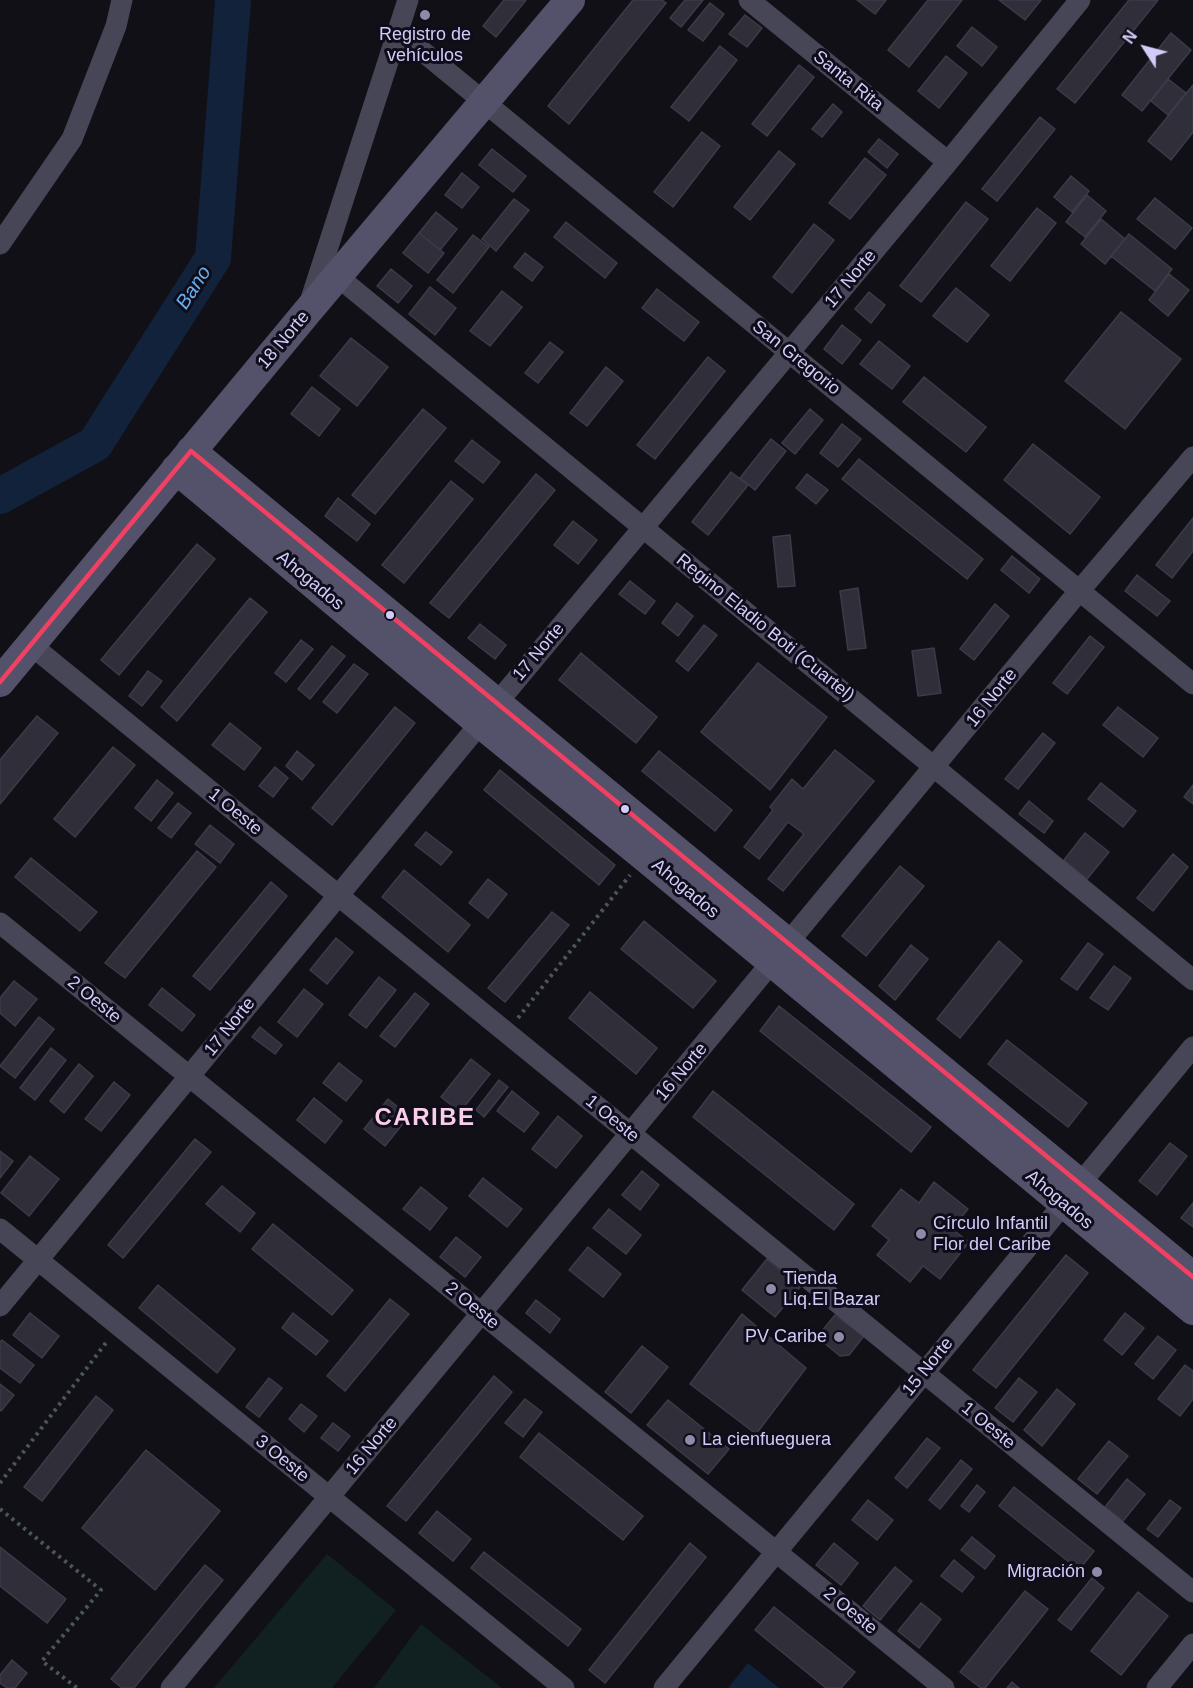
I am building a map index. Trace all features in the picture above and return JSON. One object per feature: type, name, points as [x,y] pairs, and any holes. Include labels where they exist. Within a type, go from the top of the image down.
[{"type":"main road","name":"18 Norte","points":[[0,682],[570,0]]},
{"type":"main road","name":"Ahogados","points":[[184,460],[1071,1194],[1193,1310]]},
{"type":"main road","name":"Ahogados","points":[[488,713],[645,857],[780,953]]},
{"type":"main road","name":"Ahogados","points":[[1071,1194],[1193,1277]]},
{"type":"street","points":[[0,244],[72,139],[116,26],[122,0]]},
{"type":"street","points":[[307,312],[408,0]]},
{"type":"street","name":"Santa Rita","points":[[749,0],[948,162]]},
{"type":"street","name":"17 Norte","points":[[0,1306],[488,713],[948,162],[1080,0]]},
{"type":"street","name":"San Gregorio","points":[[399,32],[1193,684]]},
{"type":"street","name":"Regino Eladio Boti (Cuartel)","points":[[337,276],[1193,980]]},
{"type":"street","name":"16 Norte","points":[[171,1688],[1080,590],[1193,457]]},
{"type":"street","name":"1 Oeste","points":[[31,645],[1193,1592]]},
{"type":"street","name":"2 Oeste","points":[[0,923],[944,1688]]},
{"type":"street","name":"15 Norte","points":[[664,1688],[1193,1047]]},
{"type":"street","name":"3 Oeste","points":[[0,1229],[564,1688]]},
{"type":"street","points":[[1157,1688],[1193,1644]]},
{"type":"path","points":[[507,1033],[645,857]]},
{"type":"path","points":[[0,1483],[119,1326]]},
{"type":"path","points":[[0,1509],[101,1590],[42,1661],[77,1688]]},
{"type":"shaded area","points":[[327,1554],[396,1610],[332,1688],[214,1688]]},
{"type":"shaded area","points":[[421,1624],[502,1688],[374,1688]]},
{"type":"water","points":[[748,1663],[779,1688],[728,1688]]},
{"type":"building","points":[[504,0],[526,0],[496,37],[483,26]]},
{"type":"building","points":[[633,0],[662,0],[666,3],[569,124],[548,106]]},
{"type":"building","points":[[685,0],[703,0],[681,27],[670,18]]},
{"type":"building","points":[[857,0],[886,0],[875,14]]},
{"type":"building","points":[[928,0],[962,0],[909,67],[888,50]]},
{"type":"building","points":[[999,0],[1041,0],[1025,20]]},
{"type":"building","points":[[1129,0],[1158,0],[1075,103],[1057,89]]},
{"type":"building","points":[[710,3],[724,14],[703,41],[688,30]]},
{"type":"building","points":[[745,15],[762,28],[747,47],[729,34]]},
{"type":"building","points":[[972,27],[997,47],[982,66],[957,46]]},
{"type":"building","points":[[1171,33],[1191,50],[1142,111],[1122,95]]},
{"type":"building","points":[[720,46],[737,60],[689,121],[671,107]]},
{"type":"building","points":[[946,56],[967,73],[939,108],[918,91]]},
{"type":"building","points":[[799,65],[814,77],[767,136],[752,124]]},
{"type":"building","points":[[1168,79],[1186,93],[1168,115],[1151,101]]},
{"type":"building","points":[[1193,85],[1193,132],[1171,160],[1148,141]]},
{"type":"building","points":[[833,104],[842,112],[822,137],[812,129]]},
{"type":"building","points":[[1040,117],[1055,129],[997,201],[982,189]]},
{"type":"building","points":[[702,132],[720,146],[673,207],[654,192]]},
{"type":"building","points":[[879,139],[898,154],[887,168],[868,152]]},
{"type":"building","points":[[492,149],[526,176],[513,192],[479,165]]},
{"type":"building","points":[[779,151],[795,164],[750,220],[734,207]]},
{"type":"building","points":[[865,158],[886,175],[850,219],[829,203]]},
{"type":"building","points":[[462,173],[479,187],[462,208],[445,195]]},
{"type":"building","points":[[1071,176],[1089,191],[1072,212],[1054,197]]},
{"type":"building","points":[[1087,195],[1106,211],[1085,237],[1066,222]]},
{"type":"building","points":[[1155,198],[1192,228],[1175,249],[1137,219]]},
{"type":"building","points":[[514,199],[529,210],[496,251],[482,239]]},
{"type":"building","points":[[966,202],[988,219],[921,302],[900,286]]},
{"type":"building","points":[[1037,208],[1056,223],[1010,281],[991,266]]},
{"type":"building","points":[[436,212],[457,229],[440,250],[419,233]]},
{"type":"building","points":[[1101,219],[1125,239],[1105,264],[1081,244]]},
{"type":"building","points":[[566,222],[617,263],[605,278],[554,237]]},
{"type":"building","points":[[814,224],[834,240],[792,293],[773,277]]},
{"type":"building","points":[[419,233],[444,253],[428,273],[403,253]]},
{"type":"building","points":[[1129,234],[1172,269],[1155,291],[1111,256]]},
{"type":"building","points":[[473,235],[489,247],[453,293],[437,280]]},
{"type":"building","points":[[525,253],[543,267],[532,281],[514,267]]},
{"type":"building","points":[[391,269],[412,286],[398,303],[377,286]]},
{"type":"building","points":[[1169,274],[1189,290],[1168,316],[1149,300]]},
{"type":"building","points":[[430,287],[456,308],[435,335],[409,314]]},
{"type":"building","points":[[956,288],[989,315],[967,342],[933,316]]},
{"type":"building","points":[[657,289],[699,322],[684,341],[642,308]]},
{"type":"building","points":[[502,291],[522,307],[490,346],[470,331]]},
{"type":"building","points":[[869,292],[885,305],[871,323],[855,309]]},
{"type":"building","points":[[1121,312],[1181,359],[1125,429],[1065,381]]},
{"type":"building","points":[[842,325],[861,340],[842,364],[824,349]]},
{"type":"building","points":[[351,338],[388,367],[357,406],[320,376]]},
{"type":"building","points":[[879,341],[910,366],[892,389],[860,364]]},
{"type":"building","points":[[550,342],[563,352],[538,383],[525,373]]},
{"type":"building","points":[[708,357],[725,371],[655,459],[637,445]]},
{"type":"building","points":[[606,367],[623,381],[587,426],[570,413]]},
{"type":"building","points":[[924,377],[986,427],[966,452],[903,402]]},
{"type":"building","points":[[312,387],[340,409],[319,436],[291,414]]},
{"type":"building","points":[[423,409],[446,428],[375,514],[352,495]]},
{"type":"building","points":[[810,409],[823,420],[795,454],[782,443]]},
{"type":"building","points":[[842,424],[861,439],[838,467],[820,453]]},
{"type":"building","points":[[771,439],[786,451],[755,490],[740,478]]},
{"type":"building","points":[[472,440],[500,462],[483,483],[455,461]]},
{"type":"building","points":[[1033,444],[1100,497],[1070,534],[1004,480]]},
{"type":"building","points":[[859,459],[983,559],[967,579],[842,479]]},
{"type":"building","points":[[731,472],[748,485],[708,535],[692,522]]},
{"type":"building","points":[[536,474],[555,490],[449,618],[430,603]]},
{"type":"building","points":[[807,474],[828,490],[816,504],[796,488]]},
{"type":"building","points":[[451,481],[473,499],[404,583],[382,565]]},
{"type":"building","points":[[338,498],[370,524],[357,541],[325,516]]},
{"type":"building","points":[[1193,518],[1193,551],[1172,578],[1156,565]]},
{"type":"building","points":[[573,521],[597,540],[578,564],[554,545]]},
{"type":"building","points":[[790,535],[795,586],[778,587],[773,537]]},
{"type":"building","points":[[197,544],[215,559],[119,675],[101,660]]},
{"type":"building","points":[[1012,556],[1040,579],[1029,593],[1001,570]]},
{"type":"building","points":[[1137,575],[1170,601],[1157,616],[1125,591]]},
{"type":"building","points":[[630,581],[655,601],[645,614],[619,594]]},
{"type":"building","points":[[858,588],[866,648],[848,650],[840,591]]},
{"type":"building","points":[[250,598],[267,612],[177,721],[161,707]]},
{"type":"building","points":[[677,603],[693,616],[678,636],[662,623]]},
{"type":"building","points":[[995,604],[1009,616],[974,660],[960,649]]},
{"type":"building","points":[[480,624],[506,645],[495,659],[468,638]]},
{"type":"building","points":[[704,625],[717,635],[688,671],[676,661]]},
{"type":"building","points":[[1090,636],[1104,647],[1067,694],[1053,683]]},
{"type":"building","points":[[301,640],[313,649],[286,682],[275,673]]},
{"type":"building","points":[[332,646],[345,656],[310,699],[298,689]]},
{"type":"building","points":[[934,648],[941,693],[918,696],[912,651]]},
{"type":"building","points":[[581,653],[657,717],[636,743],[559,680]]},
{"type":"building","points":[[758,663],[827,717],[770,790],[701,732]]},
{"type":"building","points":[[354,664],[368,674],[337,713],[323,702]]},
{"type":"building","points":[[148,671],[162,681],[142,706],[129,696]]},
{"type":"building","points":[[395,707],[415,723],[332,825],[312,808]]},
{"type":"building","points":[[1118,707],[1158,738],[1143,757],[1103,725]]},
{"type":"building","points":[[37,716],[58,733],[0,804],[0,760]]},
{"type":"building","points":[[230,723],[261,748],[244,770],[212,745]]},
{"type":"building","points":[[1043,733],[1055,743],[1018,789],[1005,779]]},
{"type":"building","points":[[113,747],[135,765],[75,837],[54,819]]},
{"type":"building","points":[[835,750],[874,781],[783,891],[768,879],[804,834],[788,822],[759,859],[744,847],[773,810],[770,807],[792,779],[803,789]]},
{"type":"building","points":[[297,751],[314,765],[302,780],[286,766]]},
{"type":"building","points":[[659,751],[732,810],[715,831],[642,771]]},
{"type":"building","points":[[275,767],[288,778],[273,797],[259,786]]},
{"type":"building","points":[[500,770],[615,865],[599,885],[484,790]]},
{"type":"building","points":[[157,780],[173,793],[151,821],[135,808]]},
{"type":"building","points":[[1101,783],[1136,811],[1123,827],[1088,799]]},
{"type":"building","points":[[1193,785],[1193,804],[1184,797]]},
{"type":"building","points":[[1029,801],[1053,821],[1044,833],[1019,814]]},
{"type":"building","points":[[178,803],[191,813],[171,838],[158,828]]},
{"type":"building","points":[[210,825],[234,844],[220,863],[195,844]]},
{"type":"building","points":[[426,832],[452,852],[441,865],[415,845]]},
{"type":"building","points":[[1085,833],[1109,852],[1087,879],[1064,860]]},
{"type":"building","points":[[197,851],[216,867],[125,978],[105,963]]},
{"type":"building","points":[[1173,854],[1188,867],[1153,911],[1137,898]]},
{"type":"building","points":[[31,858],[97,912],[80,931],[15,877]]},
{"type":"building","points":[[900,866],[924,886],[866,956],[842,936]]},
{"type":"building","points":[[404,870],[470,925],[448,952],[382,897]]},
{"type":"building","points":[[488,879],[507,894],[488,918],[469,903]]},
{"type":"building","points":[[271,882],[287,896],[210,990],[193,976]]},
{"type":"building","points":[[552,912],[569,925],[505,1002],[488,988]]},
{"type":"building","points":[[644,921],[716,981],[693,1008],[621,949]]},
{"type":"building","points":[[336,938],[353,952],[327,984],[310,970]]},
{"type":"building","points":[[999,941],[1022,961],[960,1038],[937,1019]]},
{"type":"building","points":[[1088,943],[1103,954],[1077,990],[1061,979]]},
{"type":"building","points":[[911,945],[928,959],[895,1000],[879,986]]},
{"type":"building","points":[[1114,966],[1131,978],[1108,1010],[1090,998]]},
{"type":"building","points":[[379,977],[396,990],[366,1028],[349,1015]]},
{"type":"building","points":[[14,981],[37,999],[15,1026],[0,1013],[0,998]]},
{"type":"building","points":[[162,988],[195,1015],[182,1031],[149,1005]]},
{"type":"building","points":[[304,989],[323,1004],[297,1037],[278,1022]]},
{"type":"building","points":[[590,992],[657,1048],[636,1074],[569,1018]]},
{"type":"building","points":[[415,993],[429,1004],[395,1047],[380,1036]]},
{"type":"building","points":[[779,1006],[931,1127],[911,1152],[760,1031]]},
{"type":"building","points":[[39,1017],[54,1029],[15,1078],[0,1066]]},
{"type":"building","points":[[260,1027],[282,1045],[275,1054],[252,1037]]},
{"type":"building","points":[[1007,1040],[1087,1103],[1068,1127],[988,1064]]},
{"type":"building","points":[[51,1048],[66,1060],[35,1100],[20,1088]]},
{"type":"building","points":[[471,1059],[490,1074],[460,1112],[441,1097]]},
{"type":"building","points":[[339,1063],[362,1081],[346,1101],[323,1083]]},
{"type":"building","points":[[79,1064],[93,1076],[64,1113],[50,1101]]},
{"type":"building","points":[[499,1080],[508,1087],[484,1117],[476,1110]]},
{"type":"building","points":[[114,1082],[130,1095],[101,1131],[85,1119]]},
{"type":"building","points":[[512,1091],[539,1113],[524,1132],[497,1111]]},
{"type":"building","points":[[713,1091],[854,1204],[834,1230],[693,1117]]},
{"type":"building","points":[[314,1098],[342,1121],[325,1143],[297,1120]]},
{"type":"building","points":[[388,1099],[409,1116],[385,1146],[364,1129]]},
{"type":"building","points":[[558,1116],[582,1136],[556,1168],[532,1149]]},
{"type":"building","points":[[195,1139],[211,1152],[123,1258],[108,1245]]},
{"type":"building","points":[[1170,1143],[1187,1156],[1157,1195],[1139,1181]]},
{"type":"building","points":[[0,1151],[13,1161],[0,1178]]},
{"type":"building","points":[[30,1156],[59,1179],[29,1216],[1,1193]]},
{"type":"building","points":[[642,1171],[659,1185],[640,1210],[622,1195]]},
{"type":"building","points":[[483,1178],[522,1209],[507,1227],[469,1196]]},
{"type":"building","name":"Círculo Infantil Flor del Caribe","points":[[934,1182],[968,1209],[952,1229],[969,1242],[940,1279],[923,1266],[910,1282],[877,1255],[889,1240],[872,1226],[901,1189],[919,1203]]},
{"type":"building","points":[[222,1186],[255,1213],[240,1232],[206,1204]]},
{"type":"building","points":[[421,1187],[447,1208],[430,1230],[403,1209]]},
{"type":"building","points":[[1193,1203],[1193,1227],[1181,1218]]},
{"type":"building","points":[[609,1209],[641,1235],[626,1254],[593,1228]]},
{"type":"building","points":[[273,1224],[353,1290],[332,1315],[252,1249]]},
{"type":"building","points":[[456,1237],[481,1257],[465,1277],[440,1257]]},
{"type":"building","points":[[588,1247],[621,1274],[603,1297],[569,1270]]},
{"type":"building","points":[[1066,1255],[1088,1273],[996,1388],[973,1370]]},
{"type":"building","points":[[767,1259],[800,1287],[775,1317],[742,1290]]},
{"type":"building","points":[[158,1285],[235,1349],[217,1373],[139,1308]]},
{"type":"building","points":[[390,1299],[409,1314],[345,1391],[327,1376]]},
{"type":"building","points":[[536,1300],[560,1319],[550,1333],[526,1313]]},
{"type":"building","points":[[30,1313],[59,1336],[42,1358],[13,1335]]},
{"type":"building","points":[[293,1313],[328,1341],[316,1355],[282,1328]]},
{"type":"building","points":[[1125,1313],[1144,1328],[1122,1355],[1104,1340]]},
{"type":"building","points":[[742,1314],[806,1368],[756,1434],[690,1384]]},
{"type":"building","points":[[835,1315],[864,1336],[849,1355],[840,1356],[817,1337]]},
{"type":"building","points":[[1158,1336],[1176,1350],[1153,1379],[1135,1364]]},
{"type":"building","points":[[2,1340],[34,1365],[20,1383],[0,1368],[0,1342]]},
{"type":"building","points":[[642,1346],[668,1367],[631,1413],[605,1392]]},
{"type":"building","points":[[1185,1365],[1193,1371],[1193,1399],[1180,1416],[1158,1399]]},
{"type":"building","points":[[494,1376],[512,1392],[406,1521],[387,1506]]},
{"type":"building","points":[[269,1378],[282,1388],[259,1417],[246,1407]]},
{"type":"building","points":[[1019,1378],[1037,1392],[1013,1422],[995,1408]]},
{"type":"building","points":[[0,1384],[14,1395],[1,1411],[0,1410]]},
{"type":"building","points":[[1057,1389],[1075,1404],[1042,1446],[1024,1430]]},
{"type":"building","points":[[96,1396],[113,1410],[42,1501],[24,1487]]},
{"type":"building","points":[[525,1399],[542,1412],[523,1437],[505,1423]]},
{"type":"building","points":[[668,1400],[729,1449],[708,1474],[647,1425]]},
{"type":"building","points":[[301,1404],[317,1416],[304,1432],[289,1419]]},
{"type":"building","points":[[333,1423],[350,1436],[338,1451],[321,1438]]},
{"type":"building","points":[[539,1433],[643,1516],[623,1540],[520,1457]]},
{"type":"building","points":[[927,1438],[940,1448],[907,1488],[895,1478]]},
{"type":"building","points":[[1109,1441],[1128,1456],[1097,1494],[1078,1479]]},
{"type":"building","points":[[146,1450],[220,1511],[155,1590],[82,1528]]},
{"type":"building","points":[[961,1460],[972,1469],[940,1509],[929,1500]]},
{"type":"building","points":[[1127,1479],[1145,1494],[1123,1521],[1105,1507]]},
{"type":"building","points":[[977,1485],[985,1492],[969,1512],[961,1506]]},
{"type":"building","points":[[1014,1487],[1094,1551],[1079,1570],[999,1506]]},
{"type":"building","points":[[868,1500],[893,1520],[877,1540],[852,1520]]},
{"type":"building","points":[[1170,1500],[1181,1508],[1158,1537],[1147,1529]]},
{"type":"building","points":[[437,1511],[471,1539],[453,1561],[419,1533]]},
{"type":"building","points":[[972,1537],[995,1556],[985,1569],[961,1550]]},
{"type":"building","points":[[690,1543],[706,1557],[605,1683],[589,1670]]},
{"type":"building","points":[[834,1543],[858,1563],[841,1585],[816,1565]]},
{"type":"building","points":[[0,1547],[66,1599],[47,1623],[0,1586]]},
{"type":"building","points":[[484,1552],[581,1629],[568,1646],[471,1568]]},
{"type":"building","points":[[954,1560],[974,1577],[962,1592],[941,1576]]},
{"type":"building","points":[[205,1565],[223,1580],[134,1688],[122,1688],[111,1679]]},
{"type":"building","points":[[895,1567],[912,1581],[880,1620],[863,1606]]},
{"type":"building","points":[[1092,1578],[1104,1588],[1071,1630],[1058,1620]]},
{"type":"building","points":[[1025,1591],[1048,1609],[985,1688],[981,1688],[960,1672]]},
{"type":"building","points":[[1138,1592],[1168,1616],[1121,1675],[1091,1651]]},
{"type":"building","points":[[921,1603],[941,1619],[919,1648],[898,1631]]},
{"type":"building","points":[[774,1607],[855,1672],[841,1688],[826,1688],[755,1630]]},
{"type":"building","points":[[12,1660],[27,1673],[15,1688],[7,1688],[0,1683],[0,1675]]},
{"type":"building","points":[[1012,1682],[1019,1688],[1007,1688]]},
{"type":"waterway","name":"Bano","points":[[0,496],[95,444],[213,258],[233,0]]},
{"type":"transit line","points":[[0,682],[191,451],[1193,1277]]},
{"type":"place","name":"Registro de vehículos","points":[[425,15]]},
{"type":"place","name":"Círculo Infantil Flor del Caribe","points":[[921,1234]]},
{"type":"place","name":"Tienda Liq.El Bazar","points":[[771,1289]]},
{"type":"place","name":"PV Caribe","points":[[839,1337]]},
{"type":"place","name":"La cienfueguera","points":[[690,1440]]},
{"type":"place","name":"Migración","points":[[1097,1572]]},
{"type":"district","name":"CARIBE","points":[[425,1118]]}]
